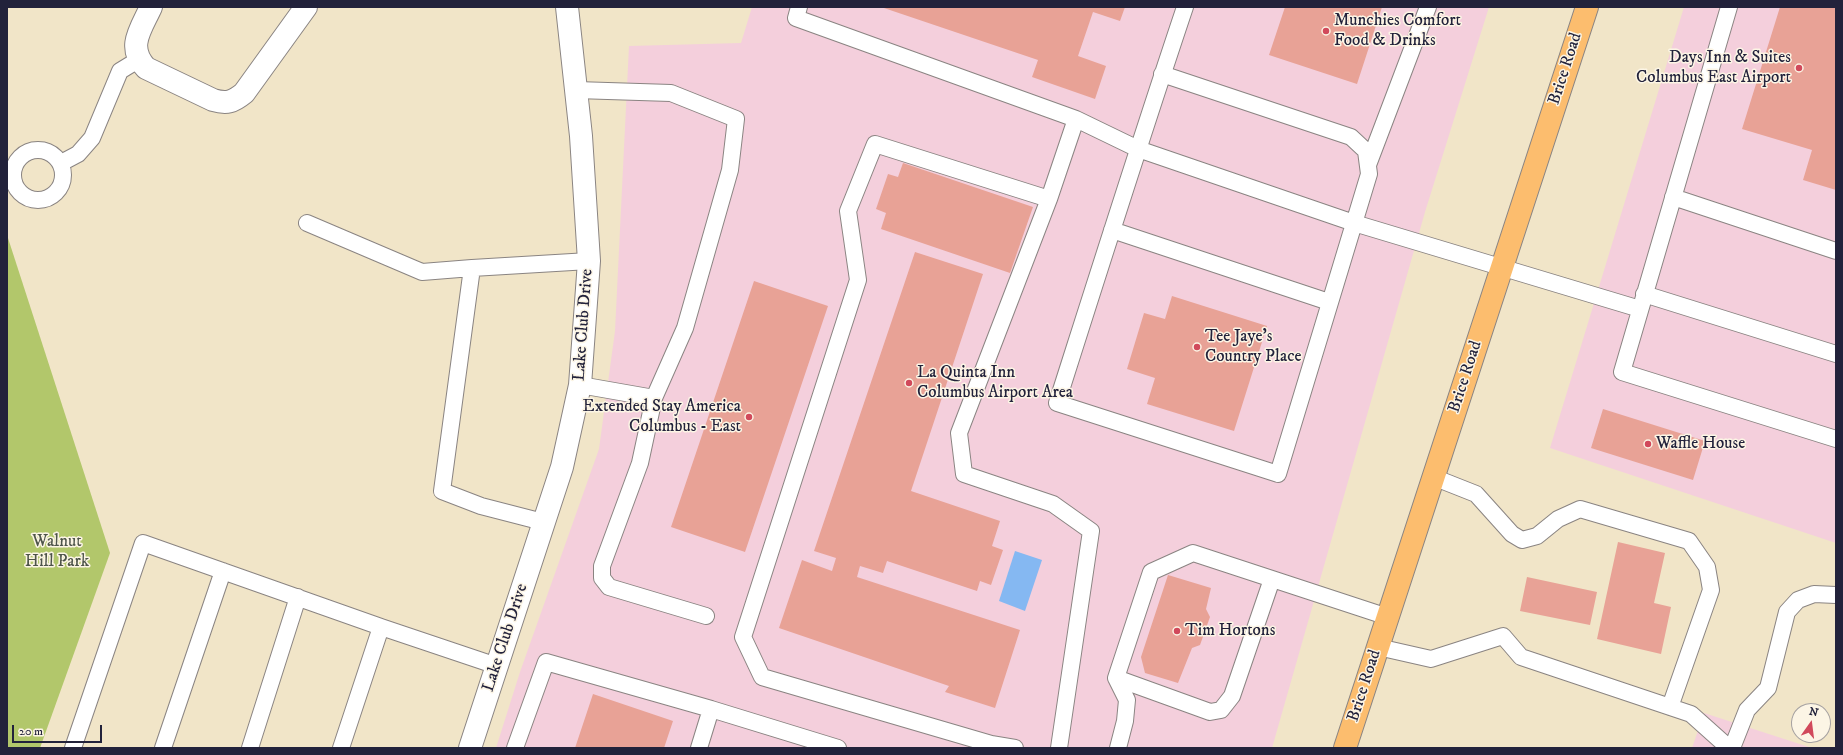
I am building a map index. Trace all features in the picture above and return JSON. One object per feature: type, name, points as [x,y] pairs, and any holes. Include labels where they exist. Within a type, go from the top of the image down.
[{"type":"main road","name":"Brice Road","points":[[1345,748],[1587,7]]},
{"type":"street","points":[[151,7],[137,38],[135,49],[138,60],[146,68],[214,100],[224,103],[235,101],[244,93],[306,7]]},
{"type":"street","name":"Lake Club Drive","points":[[470,748],[562,467],[580,385],[589,262],[585,188],[567,7]]},
{"type":"lane","points":[[799,7],[796,18],[1076,119],[1138,150],[1354,223],[1502,268],[1642,302],[1836,354]]},
{"type":"lane","points":[[1162,74],[1352,137],[1366,151],[1369,174],[1278,474],[1058,403],[1162,74],[1185,7]]},
{"type":"lane","points":[[1368,165],[1428,7]]},
{"type":"lane","points":[[1729,7],[1622,372],[1836,439]]},
{"type":"lane","points":[[61,164],[78,154],[92,138],[120,71],[138,60]]},
{"type":"lane","points":[[576,90],[671,93],[736,119],[730,170],[687,320],[654,398],[640,462],[602,566],[602,578],[609,587],[706,616]]},
{"type":"lane","points":[[1059,748],[1090,532],[1053,504],[964,474],[959,433],[1049,199],[1076,119]]},
{"type":"lane","points":[[1015,748],[991,744],[762,677],[743,636],[858,280],[848,211],[875,144],[1049,199]]},
{"type":"lane","points":[[1673,197],[1836,251]]},
{"type":"lane","points":[[307,223],[422,272],[589,262]]},
{"type":"lane","points":[[1112,230],[1329,302]]},
{"type":"lane","points":[[472,268],[442,491],[481,506],[543,522]]},
{"type":"lane","points":[[580,385],[654,398]]},
{"type":"lane","points":[[1434,477],[1476,494],[1512,534],[1522,540],[1537,536],[1558,519],[1580,509],[1689,541],[1707,567],[1711,590],[1670,707]]},
{"type":"lane","points":[[73,748],[143,543],[381,627],[497,666]]},
{"type":"lane","points":[[1118,748],[1127,700],[1116,678],[1151,572],[1193,553],[1388,617]]},
{"type":"lane","points":[[163,748],[223,571]]},
{"type":"lane","points":[[1116,678],[1210,712],[1221,710],[1232,696],[1272,579]]},
{"type":"lane","points":[[1378,647],[1431,659],[1503,636],[1521,657],[1691,714],[1730,748],[1747,710],[1768,688],[1787,612],[1798,600],[1814,594],[1836,595]]},
{"type":"lane","points":[[250,748],[298,597]]},
{"type":"lane","points":[[341,748],[381,627]]},
{"type":"lane","points":[[515,748],[546,662],[711,709],[838,748]]},
{"type":"lane","points":[[699,748],[711,709]]},
{"type":"shaded area","points":[[752,7],[1489,7],[1425,212],[1272,748],[496,748],[520,672],[599,449],[615,331],[629,46],[741,43]]},
{"type":"shaded area","points":[[1684,7],[1836,7],[1836,543],[1550,448]]},
{"type":"shaded area","points":[[1704,713],[1791,741],[1791,743],[1797,743],[1812,748],[1692,748]]},
{"type":"green space","name":"Walnut Hill Park","points":[[7,235],[110,553],[40,748],[7,748]]},
{"type":"water","points":[[1015,551],[1042,560],[1025,611],[999,601]]},
{"type":"building","points":[[881,7],[1125,7],[1120,21],[1093,12],[1078,56],[1106,66],[1095,99],[1032,77],[1038,60]]},
{"type":"building","name":"Munchies Comfort Food & Drinks","points":[[1285,7],[1382,7],[1357,84],[1269,55]]},
{"type":"building","name":"Days Inn & Suites Columbus East Airport","points":[[1780,7],[1836,7],[1836,190],[1803,180],[1812,150],[1742,129]]},
{"type":"building","points":[[903,163],[1033,207],[1010,273],[881,229],[886,213],[876,209],[888,174],[898,177]]},
{"type":"building","name":"La Quinta Inn Columbus Airport Area","points":[[915,252],[983,274],[911,491],[1000,521],[992,546],[1003,550],[991,585],[980,581],[977,591],[887,561],[883,573],[860,566],[857,577],[1020,630],[995,708],[945,692],[949,686],[779,628],[802,560],[832,571],[836,558],[814,551]]},
{"type":"building","name":"Extended Stay America Columbus - East","points":[[754,281],[828,306],[745,552],[671,527]]},
{"type":"building","name":"Tee Jaye's Country Place","points":[[1172,296],[1267,326],[1234,431],[1147,404],[1155,378],[1127,369],[1144,313],[1165,319]]},
{"type":"building","name":"Waffle House","points":[[1603,409],[1705,441],[1693,480],[1591,448]]},
{"type":"building","points":[[1618,542],[1665,553],[1654,603],[1671,607],[1661,654],[1597,639]]},
{"type":"building","name":"Tim Hortons","points":[[1168,575],[1211,588],[1206,609],[1210,617],[1200,645],[1192,648],[1178,683],[1145,673],[1141,657]]},
{"type":"building","points":[[1527,577],[1597,592],[1590,625],[1520,611]]},
{"type":"building","points":[[593,694],[673,721],[664,748],[575,748]]},
{"type":"place","name":"Munchies Comfort Food & Drinks","points":[[1326,31]]},
{"type":"place","name":"Days Inn & Suites Columbus East Airport","points":[[1799,68]]},
{"type":"place","name":"Tee Jaye's Country Place","points":[[1197,347]]},
{"type":"place","name":"La Quinta Inn Columbus Airport Area","points":[[909,383]]},
{"type":"place","name":"Extended Stay America Columbus - East","points":[[749,417]]},
{"type":"place","name":"Waffle House","points":[[1648,444]]},
{"type":"place","name":"Tim Hortons","points":[[1177,631]]}]
